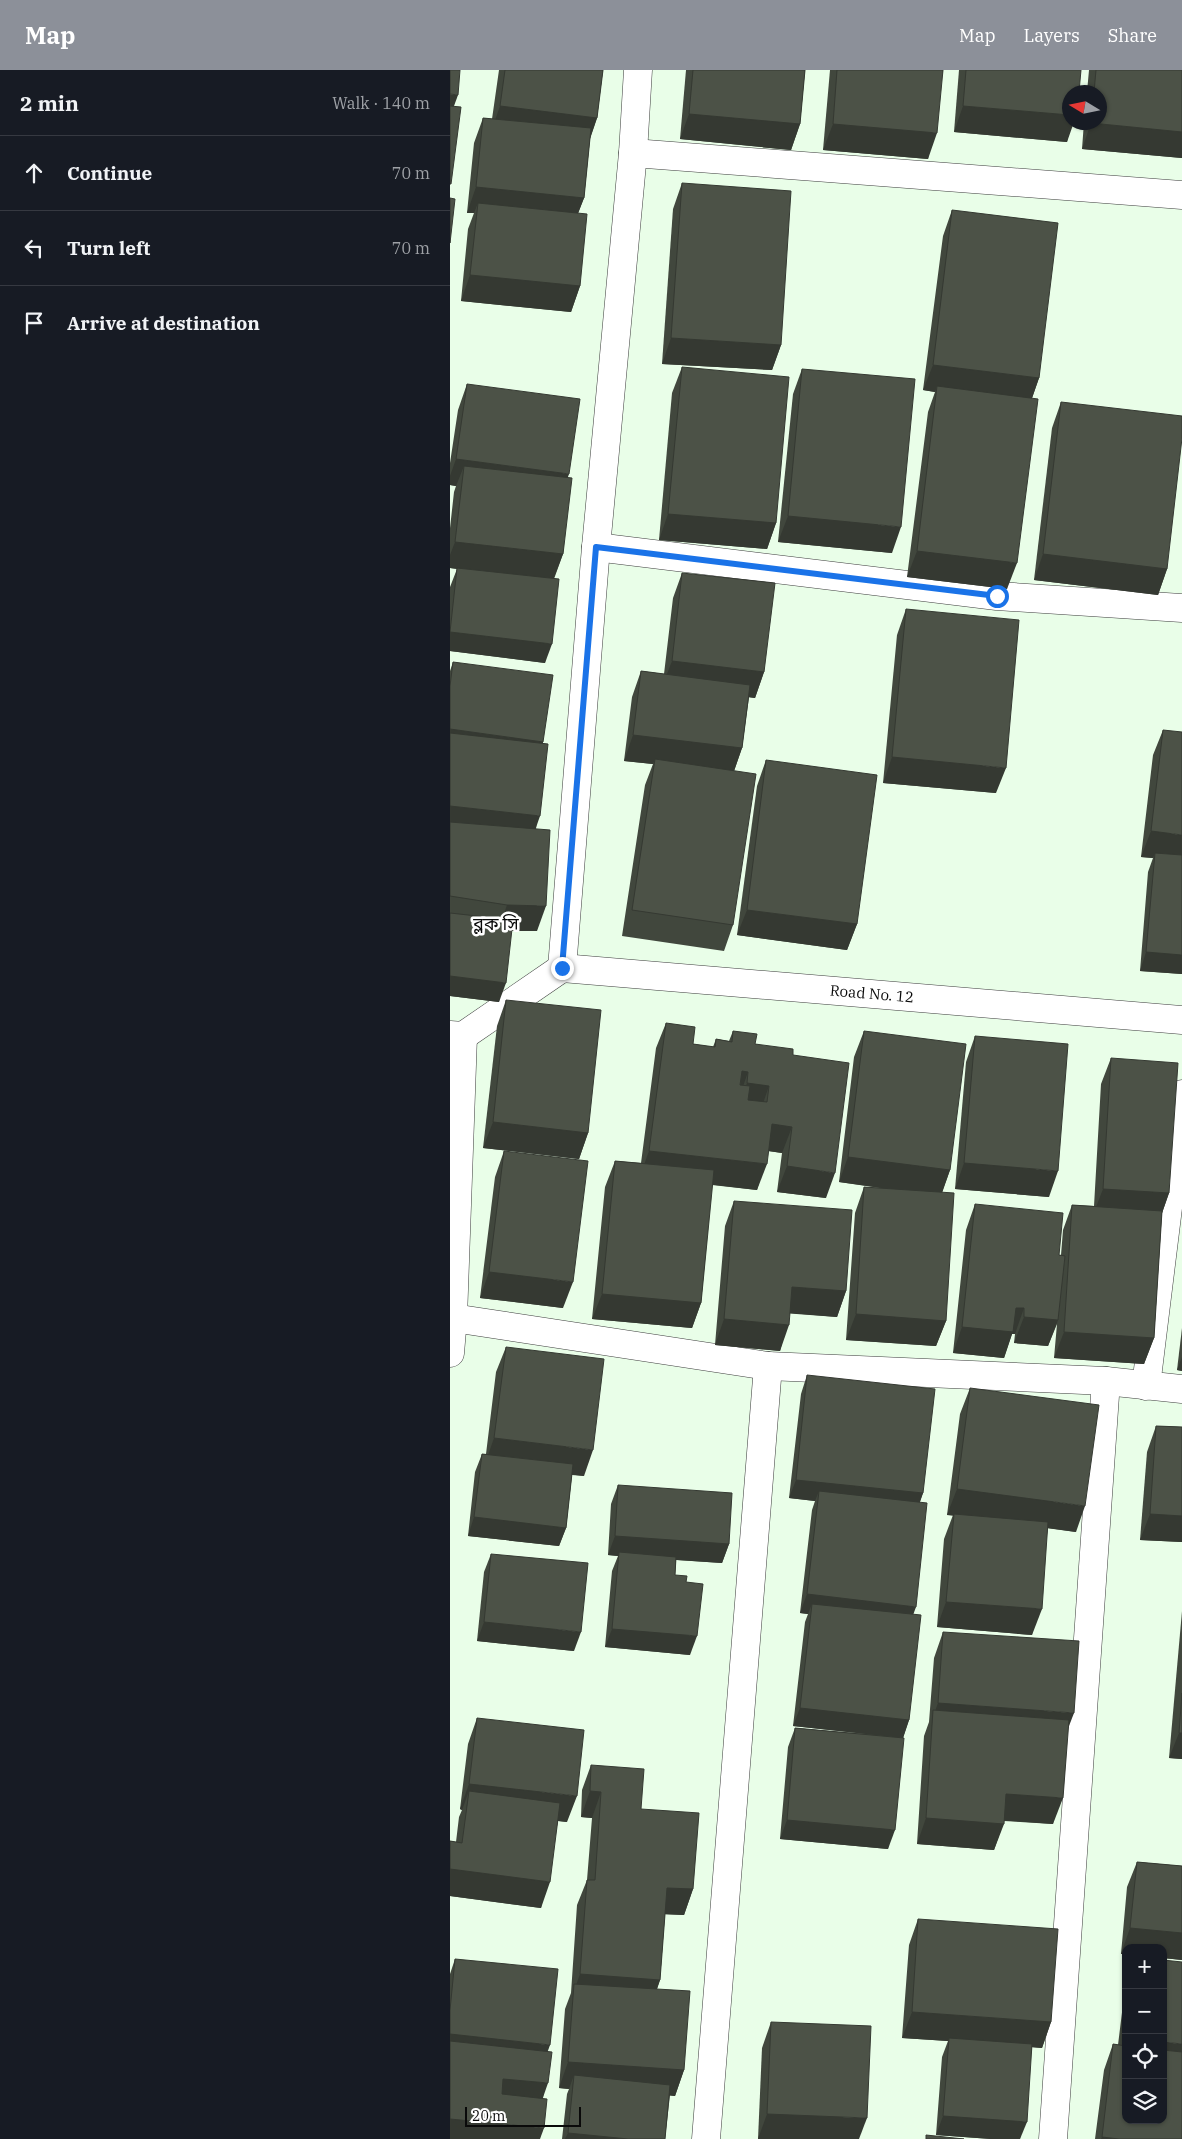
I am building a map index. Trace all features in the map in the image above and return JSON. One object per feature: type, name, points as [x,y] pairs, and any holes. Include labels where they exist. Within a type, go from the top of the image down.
[{"type":"street","points":[[450,1353],[454,1318],[457,1035],[562,968],[596,547],[633,153],[638,70]]},
{"type":"street","points":[[633,153],[1182,194]]},
{"type":"street","points":[[596,547],[997,596],[1182,608]]},
{"type":"street","name":"Road No. 12","points":[[562,968],[1182,1020]]},
{"type":"street","points":[[1146,1386],[1182,1094]]},
{"type":"street","points":[[454,1318],[768,1366],[1106,1381],[1182,1389]]},
{"type":"street","points":[[706,2139],[768,1366]]},
{"type":"street","points":[[1053,2139],[1106,1381]]},
{"type":"building","points":[[450,70],[460,70],[458,95],[450,94]]},
{"type":"building","points":[[505,70],[603,70],[597,118],[500,106]]},
{"type":"building","points":[[693,70],[805,70],[800,124],[689,114]]},
{"type":"building","points":[[837,70],[943,70],[937,133],[833,124]]},
{"type":"building","points":[[966,70],[1081,70],[1080,85],[1062,85],[1062,114],[963,106]]},
{"type":"building","points":[[1096,70],[1182,70],[1182,132],[1107,125],[1107,85],[1095,85]]},
{"type":"building","points":[[450,106],[461,107],[451,184],[450,184]]},
{"type":"building","points":[[483,118],[591,128],[584,198],[476,187]]},
{"type":"building","points":[[682,183],[791,191],[781,345],[671,338]]},
{"type":"building","points":[[450,198],[455,199],[450,243]]},
{"type":"building","points":[[478,203],[587,214],[580,286],[470,275]]},
{"type":"building","points":[[952,210],[1058,223],[1039,378],[933,365]]},
{"type":"building","points":[[682,367],[789,377],[776,523],[668,514]]},
{"type":"building","points":[[802,369],[915,379],[901,527],[788,516]]},
{"type":"building","points":[[467,384],[580,399],[569,474],[456,459]]},
{"type":"building","points":[[937,386],[1038,399],[1017,563],[917,551]]},
{"type":"building","points":[[1061,402],[1182,416],[1182,438],[1167,569],[1043,554]]},
{"type":"building","points":[[464,466],[572,478],[563,554],[455,542]]},
{"type":"building","points":[[457,568],[559,579],[552,644],[450,632]]},
{"type":"building","points":[[682,573],[775,583],[764,672],[672,661]]},
{"type":"building","points":[[906,609],[1019,620],[1006,768],[892,757]]},
{"type":"building","points":[[453,662],[553,675],[543,742],[450,729],[450,686]]},
{"type":"building","points":[[641,671],[750,685],[742,748],[633,735]]},
{"type":"building","points":[[1163,730],[1182,732],[1182,835],[1151,831]]},
{"type":"building","points":[[450,733],[548,744],[540,816],[450,806]]},
{"type":"building","points":[[655,759],[756,774],[733,925],[632,910]]},
{"type":"building","points":[[766,760],[877,775],[857,924],[747,910]]},
{"type":"building","points":[[450,822],[550,830],[546,906],[507,905],[450,896]]},
{"type":"building","points":[[1155,853],[1182,855],[1182,955],[1146,952]]},
{"type":"building","points":[[450,913],[513,920],[506,983],[450,976]]},
{"type":"building","points":[[506,1000],[601,1010],[588,1133],[493,1122]]},
{"type":"building","points":[[666,1023],[695,1027],[693,1044],[715,1047],[716,1039],[732,1042],[733,1031],[757,1034],[755,1044],[793,1049],[793,1055],[849,1063],[835,1173],[787,1166],[792,1127],[772,1124],[767,1164],[649,1151]],"holes":[[[742,1071],[748,1072],[747,1083],[769,1086],[767,1102],[748,1100],[750,1086],[740,1085]]]},
{"type":"building","points":[[864,1031],[966,1044],[950,1170],[848,1157]]},
{"type":"building","points":[[975,1036],[1068,1044],[1058,1171],[964,1163]]},
{"type":"building","points":[[1111,1058],[1178,1063],[1169,1193],[1103,1189]]},
{"type":"building","points":[[504,1151],[588,1161],[573,1282],[489,1272]]},
{"type":"building","points":[[615,1161],[714,1170],[701,1303],[602,1294]]},
{"type":"building","points":[[864,1187],[954,1193],[946,1321],[856,1314]]},
{"type":"building","points":[[734,1201],[852,1210],[846,1291],[792,1287],[789,1325],[724,1319]]},
{"type":"building","points":[[975,1204],[1063,1213],[1059,1255],[1065,1256],[1058,1320],[1024,1317],[1024,1308],[1016,1308],[1013,1332],[962,1327]]},
{"type":"building","points":[[1072,1205],[1162,1211],[1154,1338],[1064,1332]]},
{"type":"building","points":[[506,1347],[604,1359],[593,1450],[494,1438]]},
{"type":"building","points":[[807,1375],[935,1389],[923,1493],[796,1480]]},
{"type":"building","points":[[970,1388],[1099,1405],[1085,1506],[957,1489]]},
{"type":"building","points":[[1156,1426],[1182,1427],[1182,1516],[1150,1514]]},
{"type":"building","points":[[482,1454],[573,1464],[566,1528],[474,1517]]},
{"type":"building","points":[[618,1485],[732,1493],[729,1544],[615,1536]]},
{"type":"building","points":[[819,1491],[927,1503],[916,1607],[807,1594]]},
{"type":"building","points":[[954,1514],[1048,1522],[1042,1609],[946,1602]]},
{"type":"building","points":[[619,1552],[676,1557],[675,1575],[687,1576],[686,1582],[703,1584],[697,1636],[612,1629]]},
{"type":"building","points":[[491,1554],[588,1563],[581,1632],[484,1622]]},
{"type":"building","points":[[812,1604],[921,1615],[909,1720],[800,1708]]},
{"type":"building","points":[[943,1632],[1079,1641],[1074,1713],[938,1703]]},
{"type":"building","points":[[1182,1693],[1182,1733],[1179,1733]]},
{"type":"building","points":[[933,1710],[1069,1720],[1063,1798],[1006,1794],[1004,1824],[926,1818]]},
{"type":"building","points":[[477,1718],[584,1730],[577,1796],[469,1784]]},
{"type":"building","points":[[795,1728],[904,1738],[895,1830],[787,1820]]},
{"type":"building","points":[[591,1765],[644,1769],[641,1809],[699,1813],[693,1889],[667,1888],[660,1980],[580,1974],[587,1880],[595,1880],[601,1792],[590,1791]]},
{"type":"building","points":[[469,1791],[560,1803],[550,1882],[450,1869],[450,1841],[462,1843]]},
{"type":"building","points":[[1137,1862],[1182,1866],[1182,1933],[1130,1928]]},
{"type":"building","points":[[918,1919],[1058,1929],[1051,2022],[912,2012]]},
{"type":"building","points":[[455,1959],[558,1969],[550,2045],[450,2034],[450,2010]]},
{"type":"building","points":[[1167,1960],[1182,1962],[1182,2044],[1167,2042]]},
{"type":"building","points":[[574,1984],[690,1991],[684,2070],[568,2062]]},
{"type":"building","points":[[771,2022],[871,2026],[867,2118],[767,2114]]},
{"type":"building","points":[[949,2038],[1032,2044],[1027,2122],[943,2116]]},
{"type":"building","points":[[450,2041],[552,2052],[548,2083],[503,2079],[502,2094],[547,2099],[544,2128],[450,2119]]},
{"type":"building","points":[[1113,2044],[1122,2045],[1122,2124],[1167,2124],[1167,2050],[1182,2052],[1182,2139],[1119,2139],[1102,2137]]},
{"type":"building","points":[[574,2075],[670,2085],[665,2139],[628,2139],[568,2133]]},
{"type":"building","points":[[926,2135],[964,2139],[926,2139]]},
{"type":"district","name":"ব্লক সি","points":[[496,924]]},
{"type":"route","points":[[562,968],[596,547],[997,596]]}]
